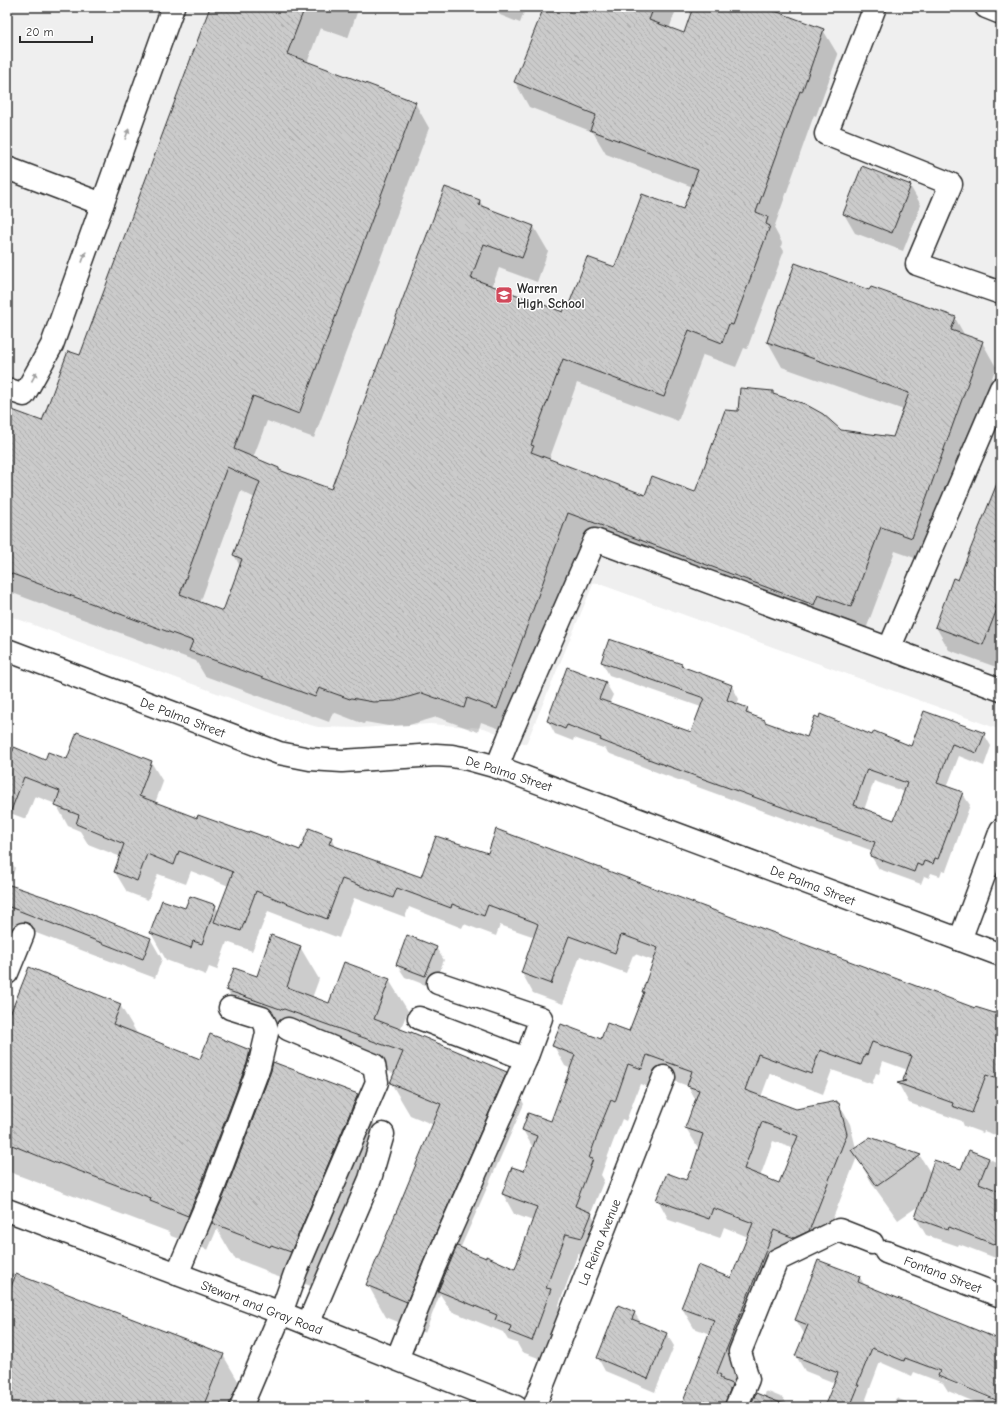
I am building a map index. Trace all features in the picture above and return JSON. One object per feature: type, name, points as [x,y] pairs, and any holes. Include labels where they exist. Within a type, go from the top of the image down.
[{"type":"street","points":[[7,389],[24,395],[52,345],[173,7]]},
{"type":"street","points":[[875,7],[826,134],[950,184],[917,264],[1001,293]]},
{"type":"street","points":[[7,168],[102,204]]},
{"type":"street","points":[[889,649],[1001,388]]},
{"type":"street","points":[[497,767],[595,540],[1001,690]]},
{"type":"street","name":"De Palma Street","points":[[7,650],[272,750],[294,756],[342,761],[436,755],[468,759],[497,767],[1001,956]]},
{"type":"street","points":[[960,940],[1001,830]]},
{"type":"street","points":[[7,973],[23,934]]},
{"type":"street","points":[[397,1359],[434,1267],[526,1060],[541,1018],[438,983]]},
{"type":"street","points":[[177,1274],[213,1189],[251,1089],[259,1067],[266,1033],[266,1026],[262,1018],[230,1008]]},
{"type":"street","points":[[419,1018],[526,1060]]},
{"type":"street","points":[[241,1407],[281,1313],[296,1271],[377,1082],[374,1065],[288,1029]]},
{"type":"street","name":"La Reina Avenue","points":[[534,1407],[664,1077]]},
{"type":"street","points":[[308,1324],[370,1179],[383,1134]]},
{"type":"street","name":"Stewart and Gray Road","points":[[7,1210],[281,1313],[516,1407]]},
{"type":"street","name":"Fontana Street","points":[[736,1407],[748,1379],[740,1352],[777,1260],[839,1230],[879,1248],[1001,1296]]},
{"type":"shaded area","name":"Warren High School","points":[[7,7],[1001,7],[1001,730],[594,582],[526,744],[484,728],[430,724],[358,728],[318,727],[281,717],[7,615]]},
{"type":"building","points":[[210,7],[305,7],[287,54],[416,102],[299,414],[253,396],[234,449],[279,468],[279,470],[331,489],[445,187],[480,200],[479,205],[534,226],[522,258],[484,244],[471,278],[563,312],[566,306],[568,307],[587,257],[615,267],[642,194],[683,209],[698,170],[590,130],[596,115],[514,82],[544,7],[654,7],[649,20],[684,33],[693,7],[764,7],[824,29],[802,92],[800,91],[756,212],[768,217],[766,224],[770,226],[733,325],[729,324],[722,343],[689,330],[664,397],[563,359],[531,445],[534,446],[531,452],[645,495],[652,476],[695,492],[725,410],[738,411],[740,388],[773,391],[773,394],[805,404],[823,414],[841,430],[893,437],[909,393],[767,342],[795,263],[869,290],[871,287],[956,317],[951,330],[983,341],[912,538],[881,527],[851,607],[818,595],[814,605],[568,513],[497,709],[467,698],[464,708],[422,693],[395,701],[373,702],[350,699],[319,688],[315,697],[189,651],[193,641],[7,572],[7,408],[42,421],[68,351],[80,355]],"holes":[[[227,467],[260,482],[233,555],[242,559],[223,611],[180,594]]]},
{"type":"building","points":[[862,166],[911,185],[892,233],[843,214]]},
{"type":"building","points":[[1000,476],[1001,591],[995,608],[997,609],[983,645],[935,627],[953,578],[958,580]]},
{"type":"building","points":[[609,639],[682,664],[681,666],[732,685],[727,700],[748,708],[746,713],[765,720],[765,722],[807,737],[815,716],[819,718],[820,714],[872,735],[874,731],[911,746],[924,711],[985,733],[977,753],[952,744],[937,783],[963,792],[938,859],[935,858],[933,864],[924,861],[922,866],[917,864],[914,872],[870,856],[875,842],[651,760],[567,725],[565,729],[547,721],[567,667],[606,682],[599,699],[691,732],[704,698],[601,662]],"holes":[[[867,769],[907,783],[894,820],[854,805]]]},
{"type":"building","points":[[77,732],[152,761],[139,796],[197,818],[198,815],[248,833],[249,831],[300,850],[309,828],[332,837],[329,844],[421,877],[436,836],[488,853],[496,829],[975,1008],[1001,1015],[1001,1080],[986,1075],[972,1113],[952,1106],[953,1103],[897,1083],[906,1081],[903,1080],[912,1056],[872,1042],[861,1065],[820,1050],[811,1074],[758,1054],[745,1090],[796,1109],[837,1101],[837,1103],[839,1103],[847,1134],[809,1231],[794,1238],[774,1230],[717,1373],[721,1375],[720,1377],[722,1380],[732,1384],[724,1407],[681,1407],[714,1320],[681,1308],[698,1265],[731,1278],[753,1223],[713,1208],[709,1219],[656,1200],[667,1173],[686,1180],[691,1171],[703,1134],[685,1128],[699,1090],[687,1086],[692,1071],[647,1055],[642,1069],[628,1064],[615,1102],[611,1100],[602,1122],[589,1158],[593,1159],[575,1206],[592,1213],[582,1238],[566,1234],[546,1288],[551,1289],[532,1341],[509,1332],[511,1326],[495,1320],[497,1315],[438,1291],[457,1246],[486,1258],[486,1256],[515,1269],[537,1207],[502,1194],[512,1167],[524,1171],[537,1136],[522,1130],[528,1113],[551,1121],[575,1055],[552,1046],[561,1024],[601,1039],[607,1023],[629,1031],[644,992],[642,992],[658,948],[621,935],[615,953],[569,936],[551,984],[521,973],[538,924],[488,905],[484,916],[452,904],[451,908],[397,888],[393,898],[342,879],[327,919],[256,891],[241,931],[214,922],[233,872],[179,851],[174,865],[147,854],[137,881],[114,872],[124,844],[76,824],[79,815],[55,806],[60,791],[24,777],[9,816],[7,815],[7,749],[13,751],[14,747],[45,760],[48,752],[67,759]],"holes":[[[762,1122],[798,1136],[779,1183],[744,1169]]]},
{"type":"building","points":[[7,884],[54,900],[151,938],[143,959],[7,906]]},
{"type":"building","points":[[190,896],[216,905],[202,944],[193,941],[191,948],[150,933],[162,900],[185,908]]},
{"type":"building","points":[[271,935],[301,946],[287,987],[329,1003],[344,962],[390,979],[374,1019],[411,1032],[507,1072],[423,1262],[407,1302],[366,1285],[441,1104],[390,1083],[403,1052],[284,1009],[283,1010],[226,990],[234,968],[257,976]]},
{"type":"building","points":[[407,935],[437,947],[425,976],[396,965]]},
{"type":"building","points":[[29,967],[121,1004],[113,1024],[200,1059],[210,1034],[250,1050],[247,1063],[188,1216],[150,1201],[151,1198],[58,1164],[7,1143],[7,1022]]},
{"type":"building","points":[[273,1062],[358,1094],[291,1252],[271,1245],[270,1247],[212,1223],[225,1193],[271,1071]]},
{"type":"building","points":[[870,1137],[921,1155],[877,1186],[851,1150]]},
{"type":"building","points":[[969,1150],[989,1158],[979,1183],[1001,1192],[1001,1247],[949,1227],[948,1230],[915,1218],[934,1160],[961,1169]]},
{"type":"building","points":[[818,1260],[860,1276],[858,1282],[1001,1340],[1001,1402],[938,1376],[940,1371],[905,1358],[904,1361],[872,1348],[850,1407],[824,1407],[838,1373],[795,1356],[808,1325],[795,1320]]},
{"type":"building","points":[[16,1274],[224,1354],[203,1407],[7,1407],[7,1297]]},
{"type":"building","points":[[618,1305],[635,1312],[632,1319],[667,1333],[648,1379],[597,1358]]},
{"type":"building","points":[[756,1393],[788,1406],[788,1407],[750,1407]]},
{"type":"place","name":"Warren High School","points":[[504,295]]}]
